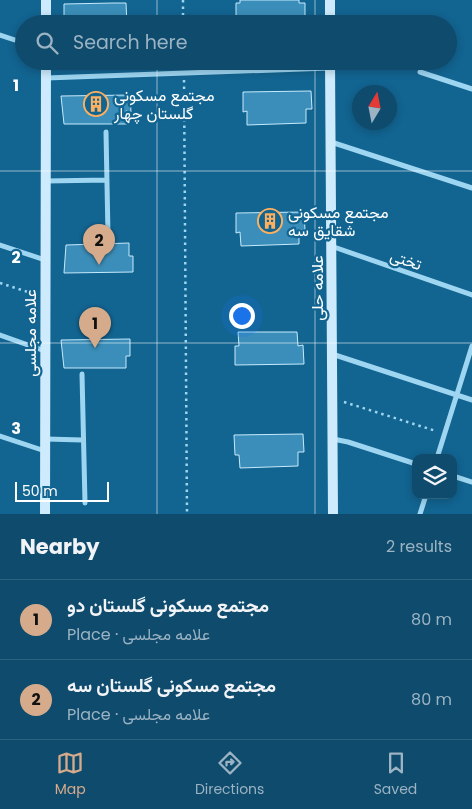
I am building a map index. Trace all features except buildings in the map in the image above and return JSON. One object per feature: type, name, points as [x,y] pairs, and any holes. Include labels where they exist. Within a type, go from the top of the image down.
[{"type":"street","points":[[46,0],[46,15]]},
{"type":"street","points":[[330,0],[330,15]]},
{"type":"street","points":[[0,36],[15,40]]},
{"type":"street","name":"علامه مجلسی","points":[[45,514],[46,70]]},
{"type":"street","points":[[46,78],[239,70]]},
{"type":"street","name":"علامه حلی","points":[[330,70],[334,514]]},
{"type":"street","points":[[420,72],[472,89]]},
{"type":"street","points":[[106,132],[108,235]]},
{"type":"street","points":[[331,142],[472,188]]},
{"type":"street","points":[[45,181],[107,180]]},
{"type":"street","points":[[0,245],[45,260]]},
{"type":"street","name":"تختی","points":[[331,246],[472,296]]},
{"type":"street","points":[[0,336],[45,351]]},
{"type":"street","points":[[438,454],[472,346]]},
{"type":"street","points":[[332,354],[472,400]]},
{"type":"street","points":[[82,374],[82,440],[85,503]]},
{"type":"street","points":[[0,436],[45,452]]},
{"type":"street","points":[[45,439],[82,440]]},
{"type":"street","points":[[333,439],[412,463]]},
{"type":"street","points":[[457,477],[472,482]]},
{"type":"street","points":[[420,514],[425,499]]},
{"type":"path","points":[[183,0],[183,15]]},
{"type":"path","points":[[184,73],[188,514]]},
{"type":"path","points":[[0,283],[45,297]]},
{"type":"path","points":[[333,399],[445,434]]},
{"type":"place","name":"مجتمع مسکونی گلستان چهار","points":[[96,104]]},
{"type":"place","name":"مجتمع مسکونی شقایق سه","points":[[270,221]]},
{"type":"place","name":"مجتمع مسکونی گلستان سه","points":[[99,265]]},
{"type":"place","name":"مجتمع مسکونی گلستان دو","points":[[95,348]]}]
